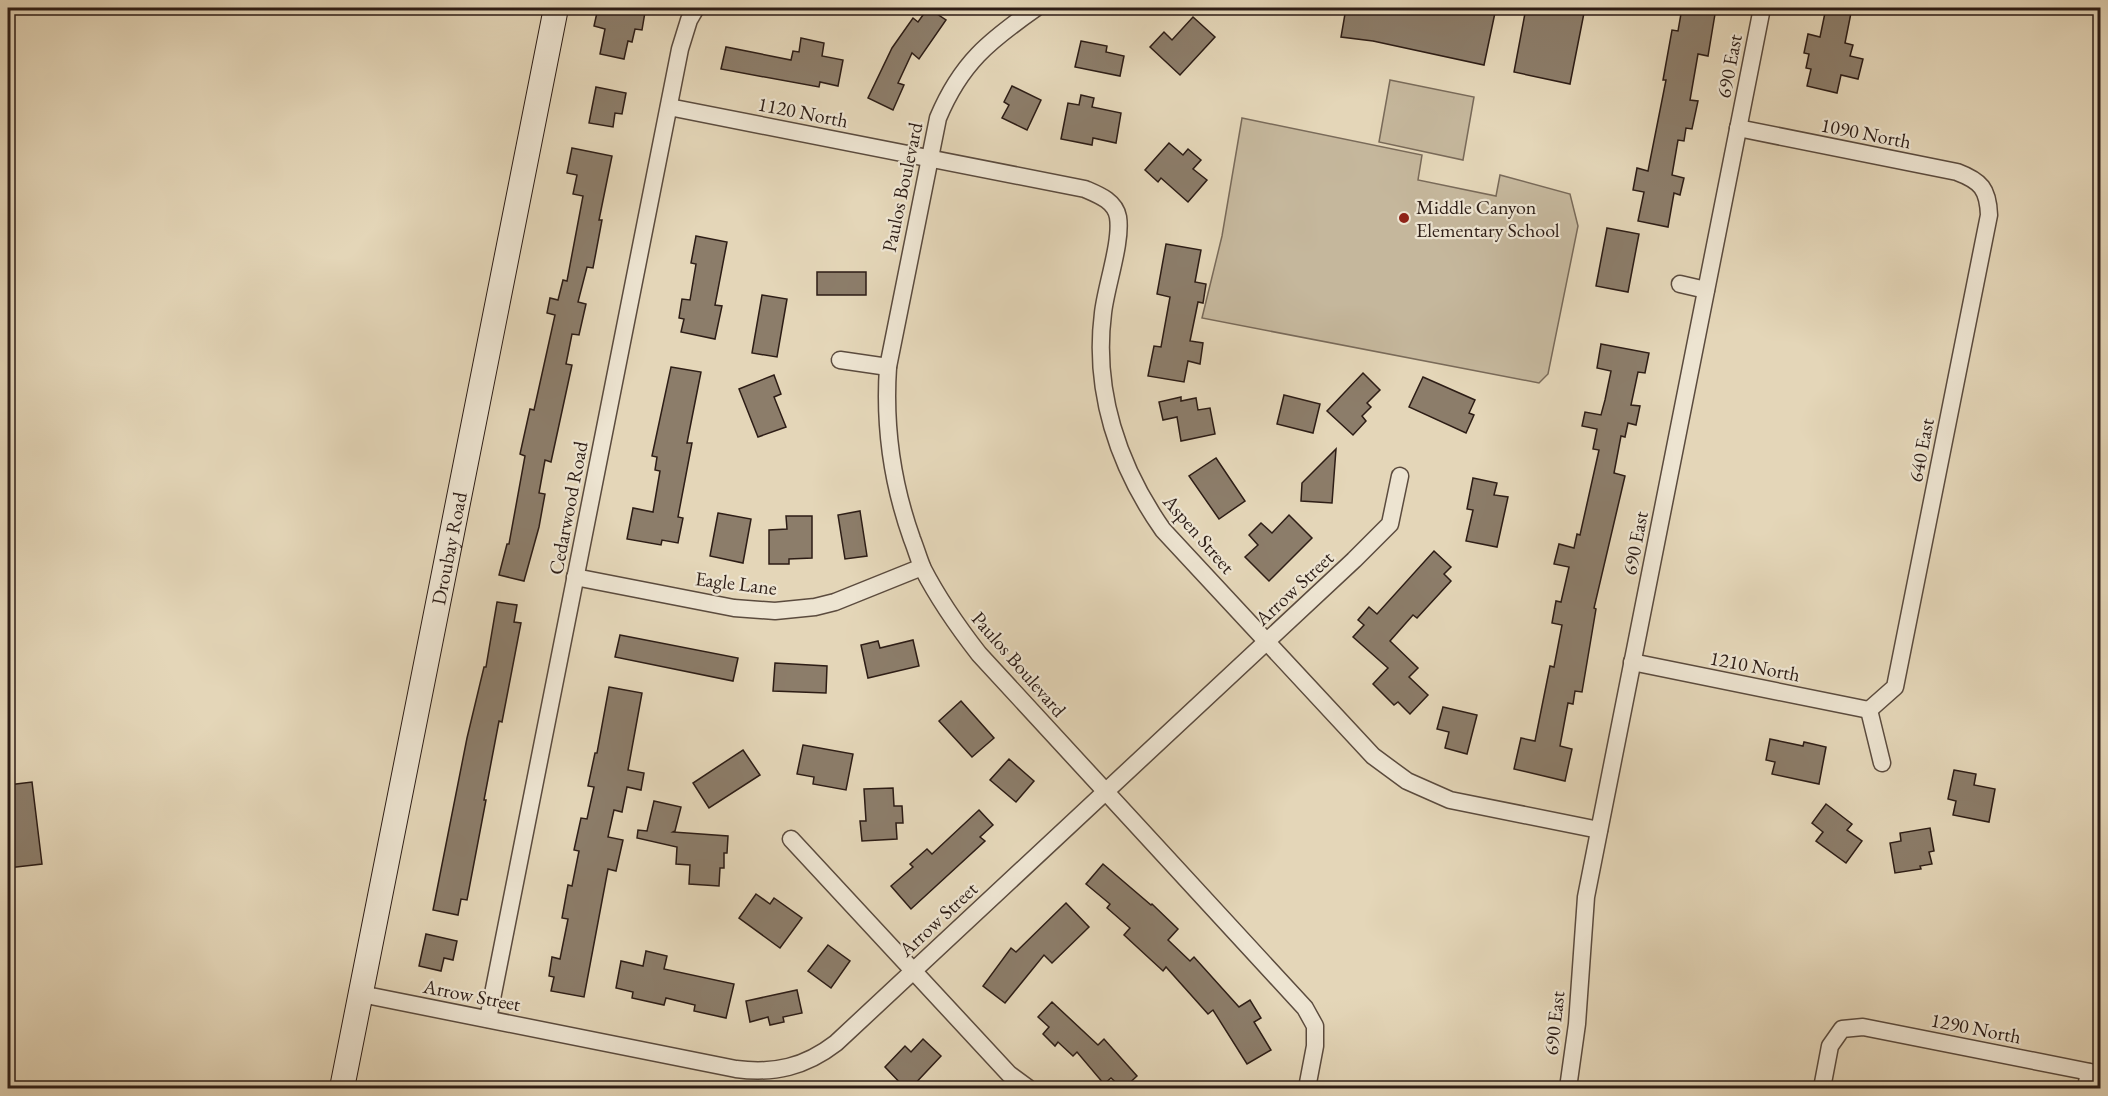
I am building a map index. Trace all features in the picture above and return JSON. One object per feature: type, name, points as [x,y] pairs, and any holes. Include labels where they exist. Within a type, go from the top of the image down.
[{"type":"street","name":"Droubay Road","points":[[342,1089],[556,8]]},
{"type":"street","name":"Cedarwood Road","points":[[488,1019],[680,49],[689,20],[696,8]]},
{"type":"street","name":"Paulos Boulevard","points":[[1036,8],[990,41],[964,69],[945,100],[938,118],[888,367],[886,401],[890,458],[903,514],[922,567],[947,611],[979,654],[1305,1008],[1315,1026],[1315,1046],[1306,1089]]},
{"type":"street","name":"690 East","points":[[1568,1089],[1577,1024],[1586,897],[1762,8]]},
{"type":"street","name":"1120 North","points":[[669,107],[929,158]]},
{"type":"street","name":"1090 North","points":[[1738,128],[1957,172],[1971,177],[1983,187]]},
{"type":"street","name":"Aspen Street","points":[[929,158],[1085,189],[1106,198],[1118,215],[1118,232],[1103,312],[1101,363],[1107,405],[1116,439],[1135,486],[1163,530],[1373,756],[1407,781],[1450,800],[1599,830]]},
{"type":"street","name":"640 East","points":[[1869,710],[1896,687],[1989,215],[1988,200],[1983,187]]},
{"type":"street","points":[[1680,284],[1706,290]]},
{"type":"street","points":[[840,360],[888,367]]},
{"type":"street","name":"Arrow Street","points":[[361,994],[736,1069],[769,1071],[800,1064],[825,1052],[1354,560],[1389,524],[1400,476]]},
{"type":"street","name":"Eagle Lane","points":[[575,577],[734,608],[775,611],[815,607],[835,602],[922,567]]},
{"type":"street","name":"1210 North","points":[[1632,662],[1869,710]]},
{"type":"street","points":[[1869,710],[1882,763]]},
{"type":"street","points":[[790,839],[1009,1074],[1028,1089]]},
{"type":"street","name":"1290 North","points":[[1822,1089],[1830,1046],[1842,1029],[1863,1027],[2092,1078]]},
{"type":"shaded area","points":[[1390,80],[1474,97],[1463,160],[1379,142]]},
{"type":"shaded area","points":[[1242,118],[1422,155],[1418,180],[1496,196],[1500,175],[1570,194],[1578,226],[1548,374],[1539,383],[1202,318],[1222,236]]},
{"type":"building","points":[[598,8],[623,8],[645,12],[642,30],[635,29],[632,42],[628,41],[624,59],[600,54],[605,29],[594,26]]},
{"type":"building","points":[[928,8],[946,20],[919,59],[912,53],[898,83],[904,85],[893,110],[868,98],[892,48],[913,18],[918,22]]},
{"type":"building","points":[[1346,8],[1496,8],[1484,65],[1373,41],[1341,37]]},
{"type":"building","points":[[1526,8],[1585,8],[1570,84],[1514,72]]},
{"type":"building","points":[[1682,8],[1716,8],[1708,56],[1698,54],[1690,100],[1698,101],[1692,129],[1686,128],[1684,141],[1678,140],[1672,175],[1684,178],[1680,195],[1674,193],[1668,227],[1638,221],[1644,192],[1633,190],[1637,168],[1648,171],[1666,80],[1663,80],[1672,30],[1678,31]]},
{"type":"building","points":[[1826,8],[1852,8],[1845,43],[1853,45],[1850,56],[1863,59],[1858,79],[1841,75],[1837,93],[1807,86],[1811,69],[1806,68],[1809,54],[1804,53],[1808,34],[1820,37]]},
{"type":"building","points":[[1193,17],[1215,37],[1180,75],[1150,47],[1164,32],[1172,40]]},
{"type":"building","points":[[801,38],[824,43],[822,56],[843,60],[838,86],[820,82],[819,87],[721,69],[726,47],[791,60],[793,51],[799,52]]},
{"type":"building","points":[[1081,41],[1107,46],[1106,52],[1124,56],[1120,76],[1075,67]]},
{"type":"building","points":[[1012,86],[1041,100],[1027,130],[1002,118],[1009,105],[1004,102]]},
{"type":"building","points":[[596,87],[626,93],[622,114],[615,113],[613,127],[589,123]]},
{"type":"building","points":[[1081,95],[1094,98],[1092,107],[1121,113],[1116,143],[1093,138],[1092,145],[1061,139],[1068,103],[1079,105]]},
{"type":"building","points":[[1169,143],[1183,155],[1188,149],[1201,160],[1193,169],[1207,180],[1188,202],[1161,178],[1158,182],[1145,170]]},
{"type":"building","points":[[572,148],[612,156],[599,220],[602,220],[593,268],[587,267],[578,302],[586,304],[579,335],[572,334],[566,364],[572,365],[551,462],[545,460],[539,493],[545,494],[539,527],[524,581],[499,575],[507,544],[509,544],[525,456],[520,454],[530,409],[534,410],[555,315],[547,313],[550,298],[558,300],[563,280],[567,281],[583,196],[573,194],[577,175],[567,173]]},
{"type":"building","points":[[1607,228],[1639,234],[1628,292],[1596,286]]},
{"type":"building","points":[[696,236],[727,242],[715,305],[722,306],[715,339],[681,332],[684,319],[679,318],[682,299],[690,300],[696,264],[691,263]]},
{"type":"building","points":[[1166,244],[1201,250],[1195,282],[1206,284],[1203,303],[1198,302],[1190,341],[1203,343],[1200,364],[1188,361],[1184,382],[1148,376],[1154,346],[1161,347],[1170,297],[1157,294]]},
{"type":"building","points":[[817,272],[866,272],[866,295],[817,295]]},
{"type":"building","points":[[762,295],[787,299],[777,357],[752,353]]},
{"type":"building","points":[[1601,344],[1649,353],[1645,373],[1638,372],[1631,405],[1640,406],[1636,425],[1628,423],[1625,437],[1621,436],[1614,473],[1625,476],[1594,608],[1596,609],[1582,692],[1575,691],[1573,704],[1568,703],[1560,746],[1572,749],[1565,781],[1514,769],[1521,738],[1535,741],[1550,666],[1554,667],[1562,625],[1552,623],[1556,601],[1561,602],[1569,567],[1554,564],[1559,544],[1574,548],[1577,534],[1580,535],[1599,450],[1593,449],[1597,429],[1582,426],[1585,412],[1601,415],[1605,400],[1611,371],[1597,368]]},
{"type":"building","points":[[671,367],[701,372],[687,443],[692,443],[678,517],[683,518],[678,543],[662,540],[661,545],[627,539],[633,508],[653,512],[660,471],[655,470],[657,457],[652,456]]},
{"type":"building","points":[[1363,373],[1380,390],[1367,403],[1371,407],[1362,416],[1366,421],[1353,435],[1327,411]]},
{"type":"building","points":[[774,375],[781,394],[774,397],[786,427],[758,437],[739,389]]},
{"type":"building","points":[[1423,377],[1475,400],[1469,413],[1474,415],[1466,433],[1409,407]]},
{"type":"building","points":[[1284,395],[1320,404],[1313,433],[1277,424]]},
{"type":"building","points":[[1181,397],[1181,401],[1196,398],[1198,410],[1210,408],[1215,434],[1181,441],[1177,417],[1163,420],[1159,402]]},
{"type":"building","points":[[1336,449],[1332,503],[1301,501],[1302,483]]},
{"type":"building","points":[[1216,458],[1245,501],[1219,519],[1189,476]]},
{"type":"building","points":[[1473,478],[1497,483],[1494,495],[1508,497],[1497,547],[1466,541],[1473,510],[1467,509]]},
{"type":"building","points":[[860,511],[867,556],[845,559],[838,515]]},
{"type":"building","points":[[718,513],[751,519],[743,563],[710,556]]},
{"type":"building","points":[[1289,515],[1312,538],[1269,581],[1245,557],[1258,545],[1249,535],[1261,523],[1272,533]]},
{"type":"building","points":[[786,516],[812,516],[812,558],[789,559],[789,564],[769,564],[769,530],[787,529]]},
{"type":"building","points":[[1434,551],[1451,567],[1444,574],[1451,581],[1417,618],[1413,615],[1390,641],[1418,668],[1409,677],[1428,695],[1410,714],[1398,702],[1394,705],[1373,684],[1388,668],[1353,637],[1364,625],[1358,620],[1369,607],[1377,614]]},
{"type":"building","points":[[497,602],[517,605],[514,622],[521,623],[502,722],[499,721],[467,900],[461,899],[458,915],[433,910],[467,738],[484,667],[486,667]]},
{"type":"building","points":[[620,635],[738,658],[733,681],[615,657]]},
{"type":"building","points":[[913,640],[919,666],[868,678],[861,645],[878,641],[880,648]]},
{"type":"building","points":[[775,663],[827,666],[826,693],[773,691]]},
{"type":"building","points":[[609,687],[642,693],[628,770],[644,773],[641,790],[627,787],[622,812],[614,810],[608,837],[623,840],[616,871],[608,869],[584,997],[551,991],[554,977],[549,976],[552,957],[560,959],[568,919],[562,918],[568,885],[572,886],[579,851],[574,850],[581,818],[587,819],[594,787],[588,786],[595,753],[597,753]]},
{"type":"building","points":[[961,701],[994,738],[972,757],[939,721]]},
{"type":"building","points":[[1443,707],[1477,715],[1467,754],[1445,748],[1449,732],[1437,729]]},
{"type":"building","points":[[1770,739],[1803,746],[1804,742],[1826,747],[1819,784],[1772,774],[1775,762],[1766,760]]},
{"type":"building","points":[[803,745],[853,754],[846,790],[813,784],[814,777],[797,774]]},
{"type":"building","points":[[743,750],[760,775],[709,808],[693,783]]},
{"type":"building","points":[[1009,759],[1034,781],[1016,802],[990,780]]},
{"type":"building","points":[[1954,770],[1976,774],[1974,785],[1995,789],[1989,822],[1953,815],[1956,801],[1948,799]]},
{"type":"building","points":[[32,782],[42,864],[8,868],[8,785]]},
{"type":"building","points":[[893,788],[894,806],[902,806],[903,823],[896,823],[897,839],[862,841],[860,821],[866,821],[864,789]]},
{"type":"building","points":[[654,801],[681,807],[673,832],[728,836],[727,853],[724,853],[724,868],[720,868],[719,886],[689,884],[690,865],[676,864],[677,847],[637,838],[638,830],[647,831]]},
{"type":"building","points":[[1826,804],[1852,824],[1847,830],[1862,841],[1846,863],[1816,841],[1823,832],[1812,823]]},
{"type":"building","points":[[979,810],[993,825],[980,837],[985,841],[911,909],[891,886],[913,867],[910,864],[927,849],[932,854]]},
{"type":"building","points":[[1930,828],[1934,851],[1929,852],[1932,864],[1920,866],[1921,869],[1895,873],[1890,843],[1901,841],[1900,833]]},
{"type":"building","points":[[1103,864],[1152,904],[1178,929],[1168,940],[1190,961],[1194,957],[1239,1007],[1250,1000],[1261,1018],[1254,1022],[1271,1050],[1247,1064],[1213,1010],[1208,1014],[1166,967],[1163,971],[1124,935],[1130,928],[1107,908],[1110,904],[1086,884]]},
{"type":"building","points":[[756,894],[770,904],[774,898],[802,918],[780,948],[739,918]]},
{"type":"building","points":[[1066,903],[1089,927],[1052,963],[1044,955],[1005,1003],[983,986],[1011,948],[1016,952]]},
{"type":"building","points":[[426,934],[457,941],[453,960],[444,958],[441,971],[419,966]]},
{"type":"building","points":[[828,945],[850,961],[831,988],[808,971]]},
{"type":"building","points":[[646,951],[667,956],[664,969],[734,984],[726,1018],[694,1011],[695,1005],[666,998],[664,1005],[632,998],[633,992],[616,988],[621,961],[643,966]]},
{"type":"building","points":[[797,990],[802,1013],[783,1017],[784,1022],[770,1025],[768,1017],[750,1022],[746,1001]]},
{"type":"building","points":[[1052,1002],[1098,1045],[1104,1039],[1137,1076],[1123,1089],[1111,1078],[1104,1084],[1077,1052],[1073,1056],[1058,1042],[1055,1046],[1043,1034],[1049,1027],[1038,1017]]},
{"type":"building","points":[[923,1039],[941,1056],[910,1089],[906,1089],[885,1067],[905,1046],[911,1052]]},
{"type":"place","name":"Middle Canyon Elementary School","points":[[1404,218]]}]
